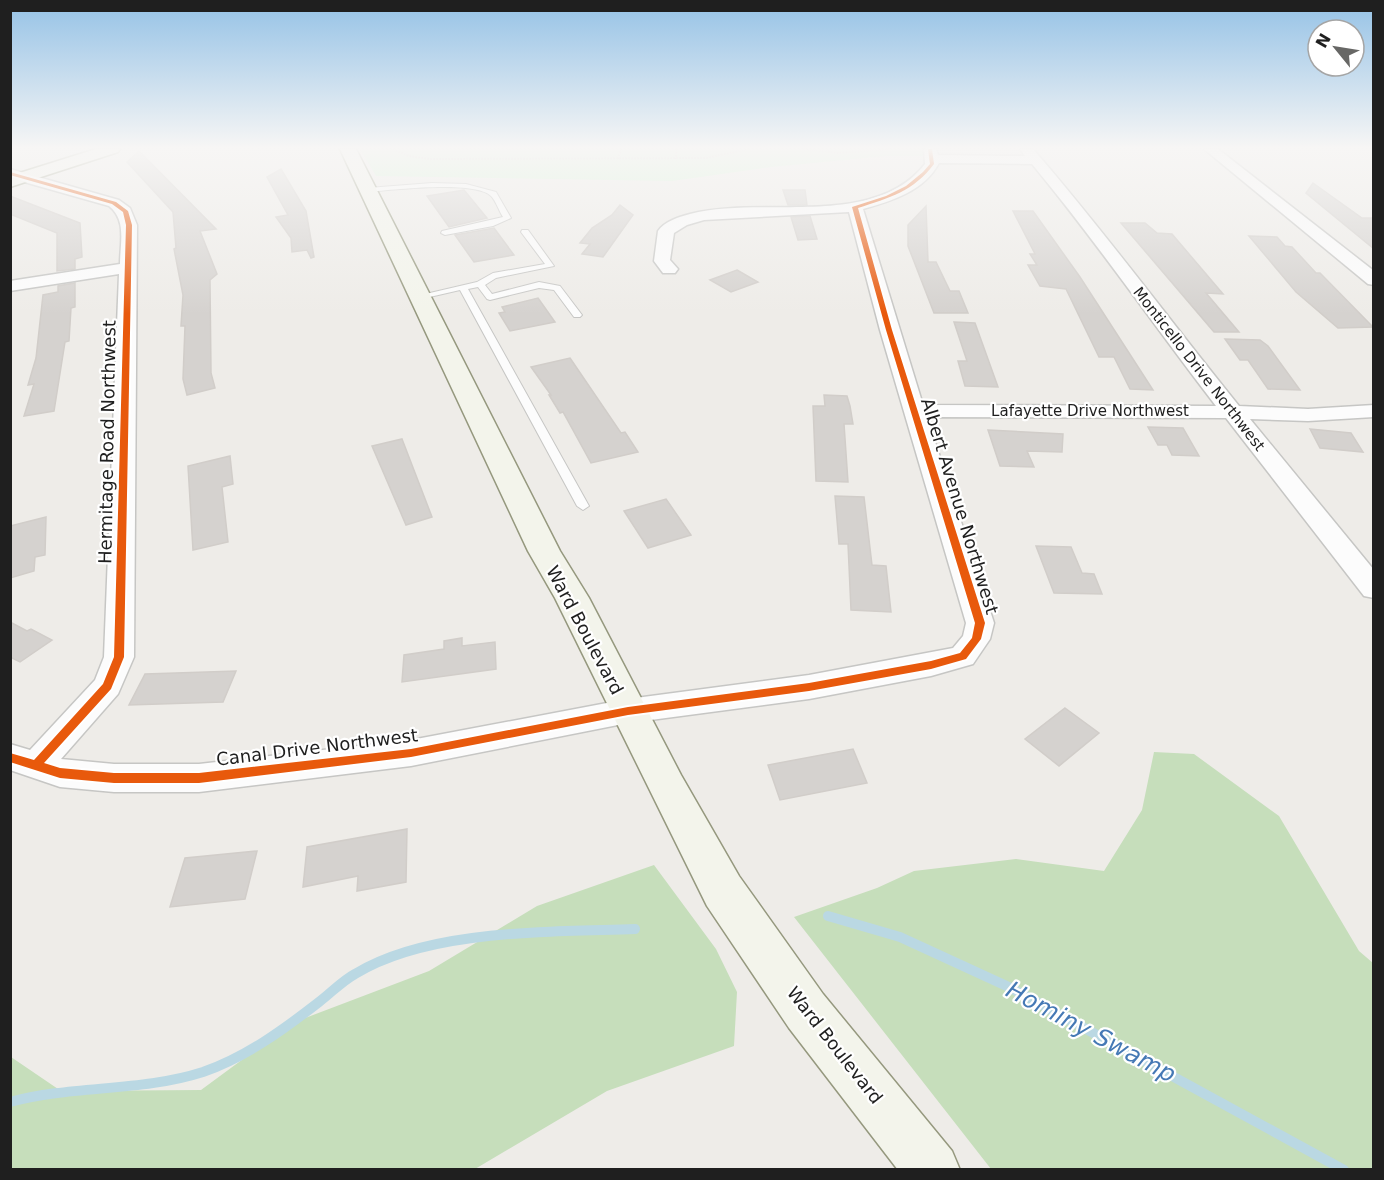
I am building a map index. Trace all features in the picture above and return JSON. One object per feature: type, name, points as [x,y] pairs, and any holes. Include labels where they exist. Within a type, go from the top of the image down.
[{"type":"main road","name":"Ward Boulevard","points":[[375,204],[421,296],[490,445],[723,891],[806,1011],[933,1170]]},
{"type":"street","name":"Hermitage Road Northwest","points":[[23,762],[107,686],[119,657],[129,225],[125,211],[112,204]]},
{"type":"street","points":[[669,269],[662,261],[664,237],[666,231],[680,220],[716,213],[834,212],[865,204]]},
{"type":"street","name":"Monticello Drive Northwest","points":[[1073,204],[1157,317],[1374,589]]},
{"type":"street","points":[[1280,204],[1370,274]]},
{"type":"street","name":"Albert Avenue Northwest","points":[[628,711],[808,687],[931,665],[963,656],[976,639],[980,623],[914,411],[855,207]]},
{"type":"street","points":[[10,286],[127,268]]},
{"type":"street","name":"Lafayette Drive Northwest","points":[[914,411],[1233,412],[1308,415],[1374,411]]},
{"type":"street","name":"Canal Drive Northwest","points":[[23,762],[60,773],[114,778],[199,778],[411,753],[628,711]]},
{"type":"lane","points":[[444,233],[490,224],[507,218],[499,204]]},
{"type":"lane","points":[[421,296],[480,284],[493,276],[550,266],[525,232]]},
{"type":"lane","points":[[480,284],[490,297],[539,285],[557,288],[577,315]]},
{"type":"lane","points":[[463,287],[583,506]]},
{"type":"green space","points":[[1154,752],[1194,754],[1279,816],[1359,951],[1373,963],[1373,1169],[991,1169],[794,917],[877,888],[914,871],[1016,859],[1104,871],[1142,810]]},
{"type":"green space","points":[[654,865],[716,949],[737,992],[734,1046],[607,1091],[475,1169],[11,1169],[11,1057],[61,1091],[201,1090],[292,1023],[429,971],[537,906]]},
{"type":"building","points":[[10,204],[31,204],[80,223],[82,257],[75,259],[75,269],[57,271],[57,233],[10,214]]},
{"type":"building","points":[[166,204],[191,204],[216,229],[200,231],[217,274],[210,280],[211,373],[215,388],[187,395],[183,379],[185,326],[181,326],[183,295],[174,249],[176,248],[173,212]]},
{"type":"building","points":[[282,204],[302,204],[306,211],[314,257],[311,258],[307,250],[292,252],[291,238],[276,217],[288,215]]},
{"type":"building","points":[[433,204],[476,204],[487,218],[449,227]]},
{"type":"building","points":[[1319,204],[1342,204],[1362,218],[1374,218],[1374,249]]},
{"type":"building","points":[[620,205],[633,215],[603,257],[582,254],[590,244],[580,243],[592,228],[612,215]]},
{"type":"building","points":[[926,206],[928,262],[936,262],[950,291],[959,291],[968,313],[934,313],[908,246],[908,225]]},
{"type":"building","points":[[1013,211],[1033,211],[1080,277],[1153,390],[1130,389],[1114,357],[1099,357],[1066,289],[1040,286],[1028,265],[1037,265],[1030,254],[1035,254]]},
{"type":"building","points":[[810,216],[817,239],[798,240],[791,217]]},
{"type":"building","points":[[1121,223],[1145,223],[1157,233],[1172,234],[1223,294],[1206,293],[1239,332],[1214,332]]},
{"type":"building","points":[[494,228],[514,255],[474,262],[455,235]]},
{"type":"building","points":[[1249,236],[1277,237],[1285,246],[1292,247],[1373,327],[1338,328],[1296,292]]},
{"type":"building","points":[[737,270],[758,282],[731,292],[710,280]]},
{"type":"building","points":[[75,283],[75,307],[71,308],[69,341],[65,342],[54,411],[24,416],[34,384],[28,385],[36,358],[43,295],[58,292],[58,286]]},
{"type":"building","points":[[538,298],[555,322],[510,331],[499,313],[505,312],[502,307]]},
{"type":"building","points":[[954,322],[975,323],[998,387],[965,386],[958,361],[967,361]]},
{"type":"building","points":[[1225,339],[1260,340],[1268,346],[1300,390],[1268,389],[1248,360],[1240,360]]},
{"type":"building","points":[[570,358],[621,433],[625,432],[638,452],[591,463],[563,412],[560,413],[549,395],[551,395],[531,367]]},
{"type":"building","points":[[824,395],[847,396],[850,406],[853,424],[844,424],[848,482],[816,481],[813,406],[825,406]]},
{"type":"building","points":[[1148,427],[1183,428],[1199,456],[1172,455],[1167,445],[1158,445]]},
{"type":"building","points":[[1310,429],[1351,433],[1363,452],[1320,448]]},
{"type":"building","points":[[988,430],[1063,434],[1062,452],[1027,451],[1034,467],[1000,466]]},
{"type":"building","points":[[402,439],[432,517],[406,525],[372,446]]},
{"type":"building","points":[[230,456],[233,484],[222,487],[228,542],[193,550],[188,466]]},
{"type":"building","points":[[835,496],[864,497],[872,565],[886,566],[891,612],[851,610],[848,544],[839,544]]},
{"type":"building","points":[[666,499],[691,535],[648,548],[624,511]]},
{"type":"building","points":[[46,517],[45,555],[35,557],[34,571],[10,578],[10,526]]},
{"type":"building","points":[[1036,546],[1071,547],[1082,573],[1094,574],[1102,594],[1054,593]]},
{"type":"building","points":[[10,622],[27,631],[31,629],[52,640],[20,662],[10,657]]},
{"type":"building","points":[[462,638],[462,646],[495,642],[496,669],[402,682],[404,655],[444,649],[444,641]]},
{"type":"building","points":[[236,671],[223,702],[129,705],[145,674]]},
{"type":"building","points":[[1065,708],[1099,733],[1059,766],[1025,739]]},
{"type":"building","points":[[853,749],[867,783],[780,800],[768,765]]},
{"type":"building","points":[[407,829],[406,882],[357,891],[358,876],[303,887],[307,847]]},
{"type":"building","points":[[257,851],[245,899],[170,907],[185,858]]},
{"type":"waterway","name":"Hominy Swamp","points":[[828,916],[900,937],[1011,988],[1344,1170]]},
{"type":"waterway","name":"Hominy Swamp","points":[[10,1102],[58,1093],[156,1083],[219,1066],[264,1042],[355,974],[385,959],[418,948],[491,936],[635,929]]},
{"type":"cycle path","points":[[35,766],[107,686],[119,657],[129,225],[125,211],[115,204]]},
{"type":"cycle path","points":[[10,757],[60,773],[114,778],[199,778],[411,753],[628,711],[809,687],[931,665],[963,656],[976,639],[980,623],[889,330],[855,207],[864,204]]}]
